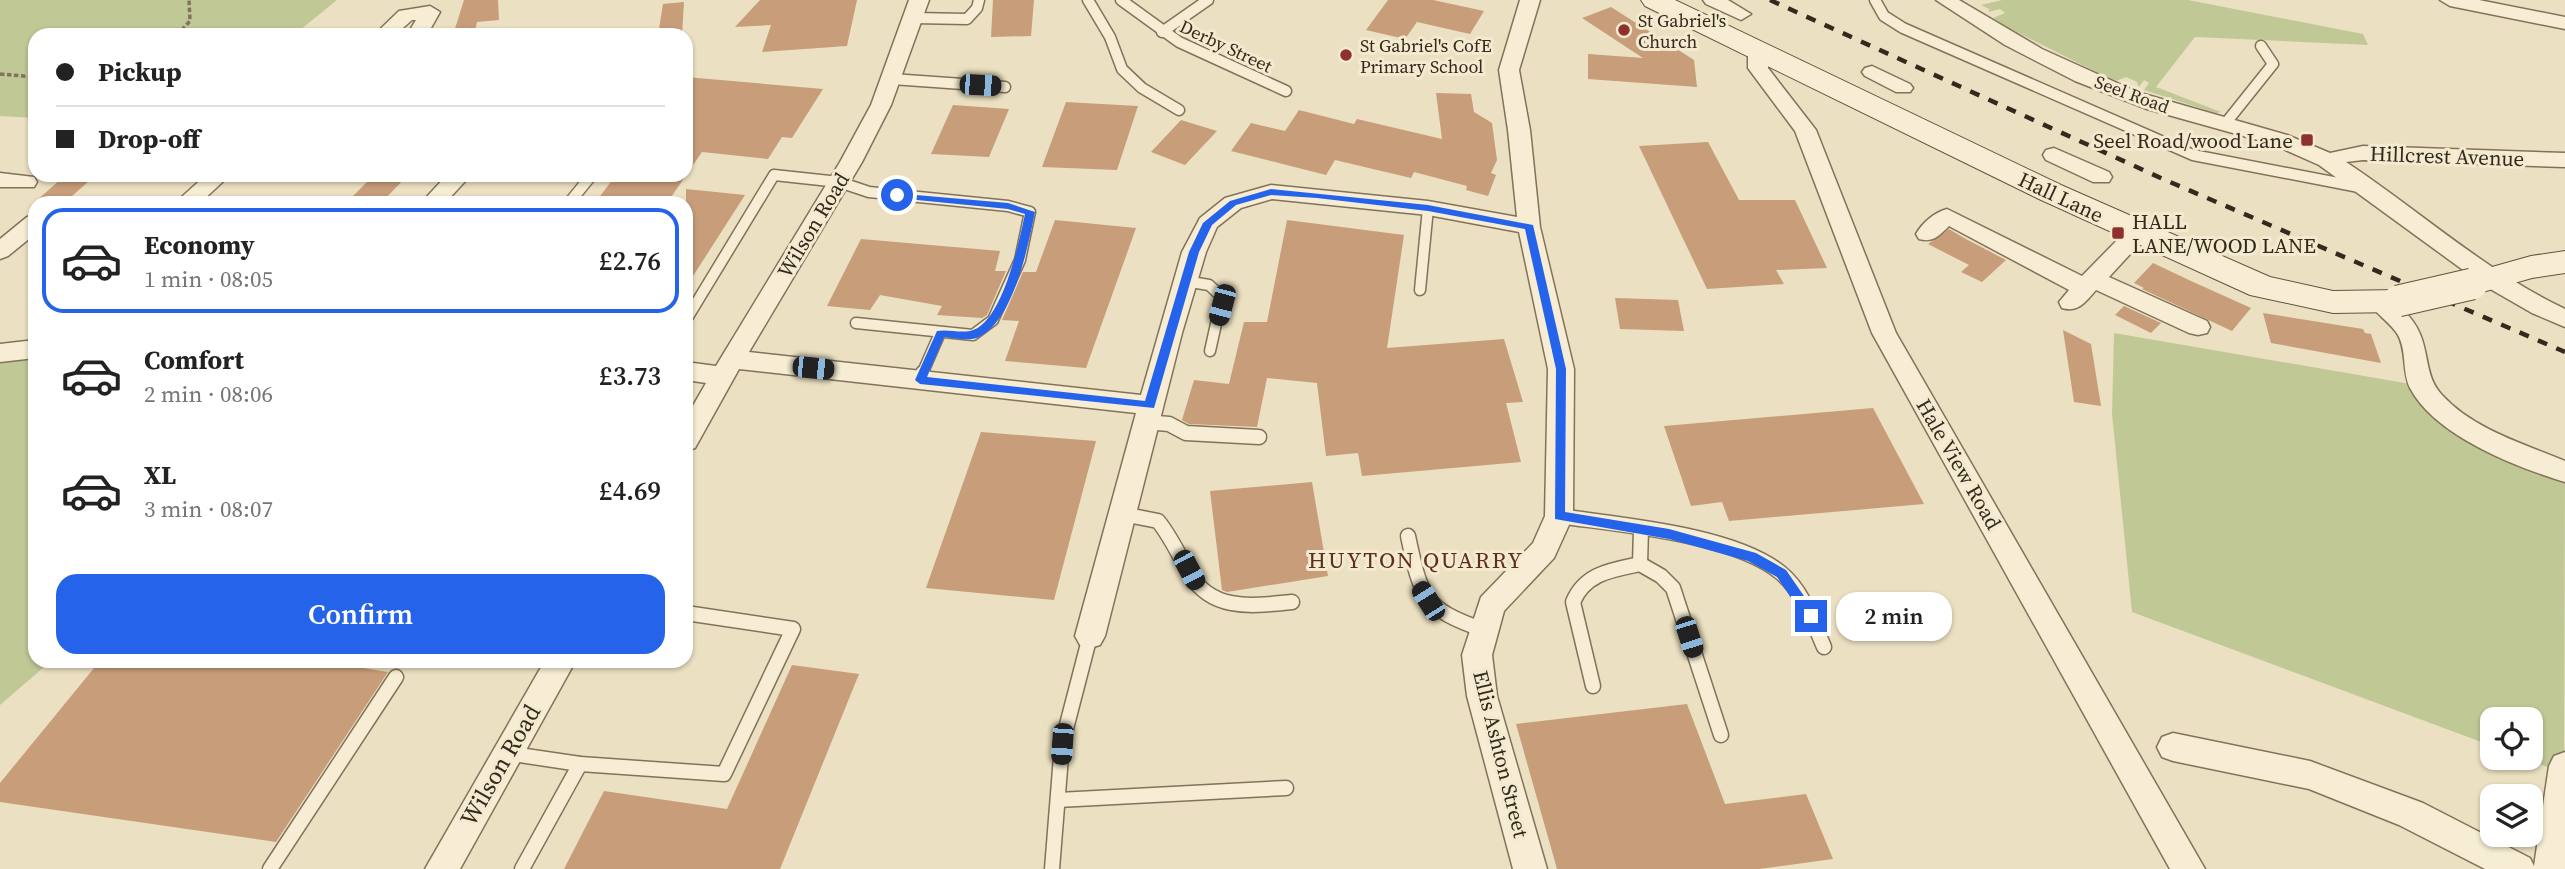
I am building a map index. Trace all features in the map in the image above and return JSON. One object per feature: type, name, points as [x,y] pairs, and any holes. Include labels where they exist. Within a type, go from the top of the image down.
[{"type":"street","name":"Ellis Ashton Street","points":[[1530,869],[1482,696],[1477,655],[1492,605],[1544,550],[1559,516],[1561,369],[1529,227],[1519,130],[1509,70],[1531,0]]},
{"type":"street","name":"Hall Lane","points":[[1654,0],[1719,10],[1758,49],[1881,85],[2050,192],[2262,287],[2333,302],[2389,302],[2531,267],[2565,262]]},
{"type":"street","name":"Seel Road","points":[[1946,0],[1968,15],[2079,75],[2130,96],[2296,145],[2330,161],[2481,281],[2565,319]]},
{"type":"street","points":[[2450,0],[2565,23]]},
{"type":"street","name":"Wilson Road","points":[[693,429],[839,182],[881,105],[916,9]]},
{"type":"street","points":[[392,28],[407,15],[430,12],[421,28]]},
{"type":"street","name":"Hale View Road","points":[[1758,49],[1758,68],[1805,130],[1884,333],[2188,869]]},
{"type":"street","name":"Hillcrest Avenue","points":[[2330,161],[2363,153],[2565,160]]},
{"type":"street","points":[[2054,155],[2101,177]]},
{"type":"street","points":[[2050,192],[2078,166]]},
{"type":"street","points":[[0,180],[26,182]]},
{"type":"street","points":[[194,196],[211,182]]},
{"type":"street","points":[[439,196],[453,182]]},
{"type":"street","points":[[1090,636],[1147,413],[1194,252],[1208,223],[1233,203],[1271,192],[1428,208],[1529,227]]},
{"type":"street","points":[[1925,205],[2083,290],[2198,327]]},
{"type":"street","points":[[1927,234],[1947,216]]},
{"type":"street","points":[[0,251],[28,228]]},
{"type":"street","points":[[2083,290],[2137,233]]},
{"type":"street","points":[[2389,302],[2412,339],[2422,386],[2440,411],[2463,426],[2565,472]]},
{"type":"street","points":[[0,353],[28,348]]},
{"type":"street","points":[[693,370],[727,368],[920,380],[1147,413]]},
{"type":"street","name":"Wilson Road","points":[[442,869],[556,668]]},
{"type":"street","points":[[2173,747],[2311,775],[2411,814],[2518,869]]},
{"type":"street","points":[[2550,869],[2565,766]]},
{"type":"lane","points":[[916,9],[967,19],[977,8],[979,0]]},
{"type":"lane","points":[[1088,0],[1110,37],[1122,69],[1142,88],[1180,110]]},
{"type":"lane","name":"Derby Street","points":[[1121,0],[1162,32],[1193,51],[1286,91]]},
{"type":"lane","points":[[1162,32],[1208,0]]},
{"type":"lane","points":[[1875,0],[1884,16],[1903,28],[2193,155],[2367,188]]},
{"type":"lane","points":[[2225,124],[2273,64],[2261,46]]},
{"type":"lane","points":[[892,79],[1006,86]]},
{"type":"lane","points":[[693,308],[774,175],[839,182],[869,192],[1008,206],[1030,212],[1020,260],[993,320],[973,335],[856,323]]},
{"type":"lane","points":[[575,196],[586,182]]},
{"type":"lane","points":[[1420,290],[1428,208]]},
{"type":"lane","points":[[1185,281],[1209,285],[1222,297],[1210,351]]},
{"type":"lane","points":[[920,380],[940,333]]},
{"type":"lane","points":[[1147,413],[1186,433],[1259,438]]},
{"type":"lane","points":[[1122,513],[1158,521],[1177,544],[1196,583],[1223,603],[1239,607],[1292,602]]},
{"type":"lane","points":[[1559,516],[1641,528],[1737,551],[1766,563],[1781,573],[1792,586],[1811,616],[1824,647]]},
{"type":"lane","points":[[1640,564],[1641,528]]},
{"type":"lane","points":[[1408,536],[1419,587],[1435,610],[1449,619],[1484,630]]},
{"type":"lane","points":[[1593,686],[1573,602],[1577,588],[1603,572],[1640,564],[1661,576],[1673,588],[1721,735]]},
{"type":"lane","points":[[506,753],[580,764],[724,774],[793,629],[693,614]]},
{"type":"lane","points":[[1052,869],[1062,744],[1090,636]]},
{"type":"lane","points":[[270,869],[396,677]]},
{"type":"lane","points":[[522,869],[580,764]]},
{"type":"lane","points":[[1058,800],[1286,788]]},
{"type":"path","points":[[184,28],[190,21],[189,0]]},
{"type":"path","points":[[0,74],[28,76]]},
{"type":"green space","points":[[0,0],[337,0],[303,28],[28,28],[28,118],[0,116]]},
{"type":"green space","points":[[2002,0],[2188,0],[2363,34],[2368,45],[2195,37],[2156,87],[2221,112],[2216,113],[2144,90],[2149,83],[2144,80],[2139,87],[2137,82],[2126,77],[2116,81],[2005,26],[1993,18],[2005,13],[2000,9],[1989,12],[1989,9],[1981,5]]},
{"type":"green space","points":[[2114,333],[2422,386],[2454,421],[2565,472],[2564,773],[2543,765],[2543,707],[2480,707],[2480,742],[2132,612],[2112,414]]},
{"type":"green space","points":[[28,352],[28,668],[43,668],[0,705],[0,354]]},
{"type":"building","points":[[464,0],[498,0],[499,20],[477,22],[476,28],[455,28]]},
{"type":"building","points":[[760,0],[857,0],[847,46],[762,52],[771,25],[735,27]]},
{"type":"building","points":[[993,0],[1034,0],[1031,36],[991,37]]},
{"type":"building","points":[[1388,0],[1433,0],[1484,11],[1470,34],[1417,22],[1405,39],[1366,30]]},
{"type":"building","points":[[684,2],[682,28],[659,28],[663,4]]},
{"type":"building","points":[[1611,7],[1694,60],[1697,87],[1588,79],[1588,54],[1643,58],[1582,18]]},
{"type":"building","points":[[693,78],[823,89],[792,138],[782,137],[768,159],[702,152],[693,165]]},
{"type":"building","points":[[1436,93],[1471,94],[1474,112],[1492,123],[1497,160],[1491,173],[1496,175],[1488,196],[1466,190],[1467,186],[1414,172],[1411,178],[1335,160],[1326,175],[1231,151],[1251,123],[1285,131],[1299,110],[1354,124],[1357,119],[1442,139]]},
{"type":"building","points":[[1066,102],[1138,106],[1117,170],[1042,167]]},
{"type":"building","points":[[953,105],[1009,109],[989,157],[931,154]]},
{"type":"building","points":[[1181,120],[1217,131],[1185,165],[1151,152]]},
{"type":"building","points":[[1708,142],[1739,200],[1795,200],[1827,268],[1776,270],[1784,284],[1707,289],[1639,146]]},
{"type":"building","points":[[58,182],[88,182],[72,196],[42,196]]},
{"type":"building","points":[[367,182],[401,182],[388,196],[353,196]]},
{"type":"building","points":[[611,182],[681,182],[672,196],[600,196]]},
{"type":"building","points":[[686,189],[745,195],[693,276],[693,196],[686,196]]},
{"type":"building","points":[[1055,220],[1136,228],[1086,368],[1005,361],[1019,321],[1002,320],[1023,272],[1036,272]]},
{"type":"building","points":[[1287,220],[1404,235],[1387,348],[1504,339],[1523,402],[1506,403],[1521,462],[1362,476],[1358,453],[1326,456],[1317,383],[1267,378],[1257,427],[1189,424],[1182,420],[1194,380],[1229,384],[1244,322],[1267,322]]},
{"type":"building","points":[[1949,229],[2006,260],[1982,282],[1961,272],[1969,265],[1928,244]]},
{"type":"building","points":[[861,239],[1000,251],[995,271],[1006,271],[987,315],[982,318],[937,315],[942,306],[880,295],[870,310],[827,306]]},
{"type":"building","points":[[2153,263],[2251,308],[2232,331],[2134,283]]},
{"type":"building","points":[[1615,298],[1678,300],[1684,331],[1620,329]]},
{"type":"building","points":[[2124,306],[2161,323],[2151,333],[2115,315]]},
{"type":"building","points":[[2263,313],[2363,329],[2365,333],[2371,334],[2381,363],[2271,343]]},
{"type":"building","points":[[2063,330],[2091,344],[2101,406],[2074,402]]},
{"type":"building","points":[[1873,408],[1924,504],[1729,521],[1722,502],[1691,506],[1664,426]]},
{"type":"building","points":[[981,432],[1096,441],[1054,600],[926,588]]},
{"type":"building","points":[[1312,482],[1328,576],[1227,592],[1222,590],[1210,491]]},
{"type":"building","points":[[792,665],[859,674],[780,869],[564,869],[604,791],[727,809]]},
{"type":"building","points":[[94,668],[363,668],[388,672],[276,842],[0,802],[0,783]]},
{"type":"building","points":[[1687,704],[1725,804],[1806,794],[1833,859],[1759,869],[1557,869],[1516,724]]},
{"type":"railway","points":[[1770,0],[2163,179],[2565,352]]},
{"type":"place","name":"St Gabriel's Church","points":[[1624,30]]},
{"type":"place","name":"St Gabriel's CofE Primary School","points":[[1346,55]]},
{"type":"place","name":"Seel Road/wood Lane","points":[[2307,140]]},
{"type":"place","name":"HALL LANE/WOOD LANE","points":[[2118,233]]},
{"type":"district","name":"HUYTON QUARRY","points":[[1416,560]]},
{"type":"route","points":[[897,195],[1008,206],[1030,212],[1020,260],[993,320],[973,335],[940,333],[920,380],[1150,405],[1194,252],[1208,223],[1233,203],[1271,192],[1317,195],[1428,208],[1529,227],[1561,369],[1559,516],[1641,528],[1737,551],[1766,563],[1781,573],[1811,616]]}]
